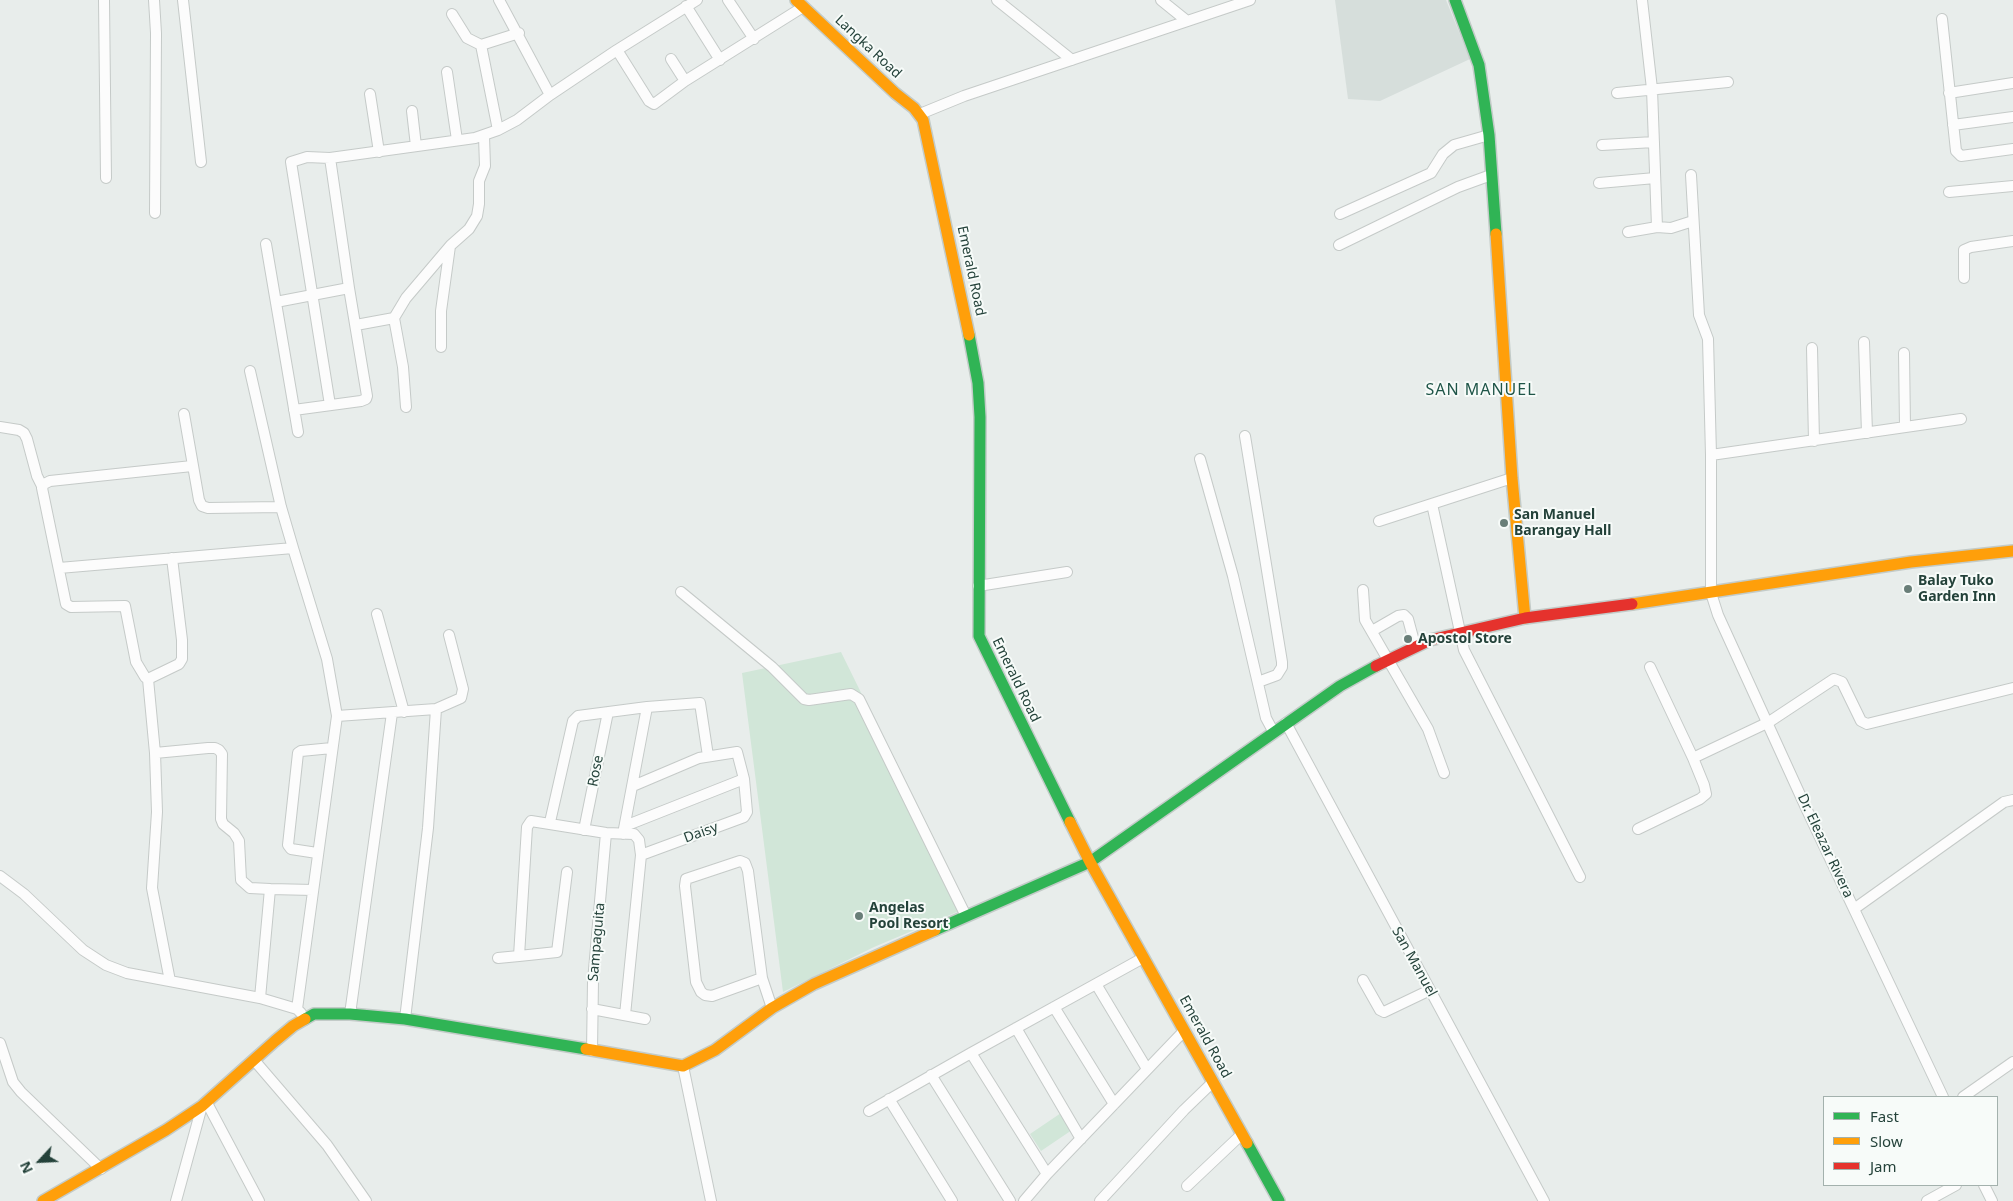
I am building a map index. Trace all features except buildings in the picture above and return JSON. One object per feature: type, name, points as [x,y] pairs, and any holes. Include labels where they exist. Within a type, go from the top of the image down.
[{"type":"street","points":[[104,0],[106,178]]},
{"type":"street","points":[[154,0],[156,34],[155,213]]},
{"type":"street","points":[[183,0],[201,162]]},
{"type":"street","points":[[499,0],[519,34],[550,95]]},
{"type":"street","points":[[330,405],[314,296],[290,165],[294,160],[307,157],[330,158],[379,152],[484,136],[517,120],[550,95],[617,50],[697,0]]},
{"type":"street","points":[[728,0],[754,39]]},
{"type":"street","points":[[997,0],[1072,60]]},
{"type":"street","points":[[1161,0],[1187,21]]},
{"type":"street","points":[[920,114],[964,96],[1250,0]]},
{"type":"street","points":[[1455,0],[1479,65],[1489,135],[1512,478],[1525,618]]},
{"type":"street","points":[[1643,0],[1652,89],[1657,227]]},
{"type":"street","points":[[617,50],[652,103],[656,103],[685,82],[754,39],[800,3]]},
{"type":"street","name":"Langka Road","points":[[800,3],[920,114]]},
{"type":"street","points":[[686,6],[720,60]]},
{"type":"street","points":[[452,14],[467,38],[481,45],[519,34]]},
{"type":"street","points":[[1942,19],[1956,151],[1961,156],[2013,149]]},
{"type":"street","points":[[481,45],[498,130]]},
{"type":"street","points":[[671,59],[685,82]]},
{"type":"street","points":[[447,72],[457,140]]},
{"type":"street","points":[[1617,93],[1728,82]]},
{"type":"street","points":[[1950,93],[2013,83]]},
{"type":"street","points":[[370,94],[379,152]]},
{"type":"street","points":[[412,111],[416,146]]},
{"type":"street","name":"Emerald Road","points":[[920,114],[926,126],[936,184],[963,303],[978,383],[980,424],[978,629],[981,642],[1090,862],[1280,1201]]},
{"type":"street","points":[[1953,125],[2013,118]]},
{"type":"street","points":[[1340,214],[1431,173],[1443,154],[1454,145],[1489,135]]},
{"type":"street","points":[[406,407],[404,367],[394,318],[406,298],[451,245],[469,229],[478,210],[479,181],[485,166],[484,136]]},
{"type":"street","points":[[1602,145],[1654,142]]},
{"type":"street","points":[[294,410],[366,399],[330,158]]},
{"type":"street","points":[[1339,245],[1458,186],[1491,175]]},
{"type":"street","name":"Dr. Eleazar Rivera","points":[[1691,175],[1692,221],[1699,315],[1708,339],[1711,456],[1711,593],[1718,615],[1943,1096]]},
{"type":"street","points":[[1599,183],[1655,178]]},
{"type":"street","points":[[1949,192],[2013,186]]},
{"type":"street","points":[[1628,232],[1657,227],[1672,228],[1692,221]]},
{"type":"street","points":[[1964,278],[1962,253],[1964,250],[1971,247],[2013,241]]},
{"type":"street","points":[[266,244],[298,432]]},
{"type":"street","points":[[441,347],[441,311],[451,245]]},
{"type":"street","points":[[276,302],[348,288]]},
{"type":"street","points":[[356,325],[394,318]]},
{"type":"street","points":[[1864,342],[1867,433]]},
{"type":"street","points":[[1812,348],[1814,440]]},
{"type":"street","points":[[1904,353],[1905,427]]},
{"type":"street","points":[[250,371],[281,507],[327,659],[337,716],[297,1009]]},
{"type":"street","points":[[184,414],[192,466],[202,506],[208,508],[281,507]]},
{"type":"street","points":[[1711,456],[1961,419]]},
{"type":"street","points":[[0,427],[19,430],[24,433],[27,439],[37,476],[42,486],[68,606],[125,606],[136,662],[148,679],[155,753],[157,812],[152,888],[170,982]]},
{"type":"street","points":[[1245,436],[1282,662],[1282,667],[1277,675],[1258,682]]},
{"type":"street","points":[[1200,459],[1233,576],[1266,718],[1274,731]]},
{"type":"street","points":[[42,486],[50,481],[192,466]]},
{"type":"street","points":[[1379,521],[1512,478]]},
{"type":"street","points":[[1432,504],[1459,632],[1468,659],[1580,877]]},
{"type":"street","points":[[59,568],[293,548]]},
{"type":"street","points":[[43,1201],[101,1169],[205,1104],[306,1017],[322,1013],[405,1019],[671,1065],[682,1066],[696,1061],[715,1050],[772,1008],[823,979],[1090,862],[1346,682],[1415,645],[1459,632],[1525,618],[1711,593],[1911,562],[2013,551]]},
{"type":"street","points":[[148,679],[179,664],[182,659],[182,640],[172,558]]},
{"type":"street","points":[[978,586],[1067,572]]},
{"type":"street","points":[[1363,590],[1364,614],[1428,729],[1444,773]]},
{"type":"street","points":[[681,592],[772,667],[804,699],[809,700],[851,694],[859,699],[966,916]]},
{"type":"street","points":[[377,614],[404,712]]},
{"type":"street","points":[[1372,631],[1398,616],[1404,615],[1408,619],[1415,645]]},
{"type":"street","points":[[337,716],[436,709],[456,701],[463,694],[449,635]]},
{"type":"street","points":[[1638,829],[1703,798],[1706,790],[1650,667]]},
{"type":"street","points":[[1693,758],[1768,722],[1834,678],[1842,682],[1861,721],[1867,724],[2013,688]]},
{"type":"street","points":[[550,822],[573,721],[578,716],[647,707],[700,703],[708,756]]},
{"type":"street","points":[[624,830],[647,707]]},
{"type":"street","points":[[405,1019],[428,828],[436,709]]},
{"type":"street","name":"Rose","points":[[584,830],[608,712]]},
{"type":"street","points":[[350,1014],[392,713]]},
{"type":"street","name":"San Manuel","points":[[1286,723],[1544,1201]]},
{"type":"street","points":[[155,753],[208,748],[219,750],[222,754],[221,819],[223,824],[240,841],[241,880],[250,888],[312,890]]},
{"type":"street","points":[[317,853],[290,849],[288,845],[298,753],[301,751],[332,748]]},
{"type":"street","name":"Daisy","points":[[633,786],[708,756],[737,752],[744,779],[746,816],[641,855]]},
{"type":"street","points":[[519,956],[527,827],[531,821],[550,822],[606,833],[624,830],[744,779]]},
{"type":"street","points":[[1854,909],[2004,802],[2013,800]]},
{"type":"street","points":[[624,830],[636,835],[639,840],[641,855],[626,1015]]},
{"type":"street","name":"Sampaguita","points":[[592,1051],[592,1009],[606,833]]},
{"type":"street","points":[[762,978],[712,996],[705,996],[696,982],[685,886],[686,879],[740,861],[745,863],[748,870],[762,978],[772,1008]]},
{"type":"street","points":[[498,958],[558,952],[567,872]]},
{"type":"street","points":[[0,876],[24,894],[83,950],[106,965],[128,973],[170,982],[260,998],[297,1009],[306,1017]]},
{"type":"street","points":[[260,998],[270,889]]},
{"type":"street","points":[[869,1111],[1143,958]]},
{"type":"street","points":[[1363,980],[1380,1010],[1384,1012],[1430,990]]},
{"type":"street","points":[[1096,984],[1146,1069]]},
{"type":"street","points":[[1054,1007],[1114,1104]]},
{"type":"street","points":[[592,1009],[645,1019]]},
{"type":"street","points":[[1016,1028],[1081,1139]]},
{"type":"street","points":[[1024,1201],[1047,1174],[1184,1031]]},
{"type":"street","points":[[0,1043],[13,1082],[101,1169]]},
{"type":"street","points":[[971,1053],[1047,1174]]},
{"type":"street","points":[[254,1060],[327,1145],[366,1201]]},
{"type":"street","points":[[1964,1096],[2013,1062]]},
{"type":"street","points":[[682,1066],[712,1201]]},
{"type":"street","points":[[931,1075],[1010,1201]]},
{"type":"street","points":[[1100,1201],[1196,1097],[1213,1082]]},
{"type":"street","points":[[889,1099],[952,1201]]},
{"type":"street","points":[[176,1201],[205,1104]]},
{"type":"street","points":[[205,1104],[259,1201]]},
{"type":"street","points":[[1188,1186],[1242,1134]]},
{"type":"street","points":[[1927,1201],[1954,1186]]},
{"type":"street","points":[[1984,1186],[1992,1201]]},
{"type":"shaded area","points":[[1335,0],[1446,0],[1470,59],[1380,101],[1348,99]]},
{"type":"green space","points":[[841,652],[904,780],[964,909],[874,947],[783,992],[742,673]]},
{"type":"green space","points":[[1061,1113],[1072,1130],[1041,1151],[1030,1134]]},
{"type":"traffic: fast","points":[[1455,0],[1479,65],[1489,135],[1496,234]]},
{"type":"traffic: fast","points":[[969,335],[978,383],[980,417],[979,636],[1070,822]]},
{"type":"traffic: fast","points":[[935,930],[1090,862],[1340,686],[1376,666]]},
{"type":"traffic: fast","points":[[305,1019],[314,1014],[350,1014],[405,1019],[586,1049]]},
{"type":"traffic: fast","points":[[1247,1143],[1279,1201]]},
{"type":"traffic: slow","points":[[796,0],[895,93],[914,108],[923,120],[969,335]]},
{"type":"traffic: slow","points":[[1496,234],[1512,478],[1525,618]]},
{"type":"traffic: slow","points":[[1632,604],[1911,562],[2013,551]]},
{"type":"traffic: slow","points":[[1070,822],[1090,862],[1247,1143]]},
{"type":"traffic: slow","points":[[586,1049],[683,1066],[715,1050],[772,1008],[814,984],[935,930]]},
{"type":"traffic: slow","points":[[43,1201],[166,1130],[202,1106],[275,1041],[305,1019]]},
{"type":"traffic: jam","points":[[1376,666],[1430,640],[1525,618],[1632,604]]},
{"type":"place","name":"San Manuel Barangay Hall","points":[[1504,523]]},
{"type":"place","name":"Balay Tuko Garden Inn","points":[[1908,589]]},
{"type":"place","name":"Apostol Store","points":[[1408,639]]},
{"type":"place","name":"Angelas Pool Resort","points":[[859,916]]},
{"type":"district","name":"SAN MANUEL","points":[[1481,390]]}]
